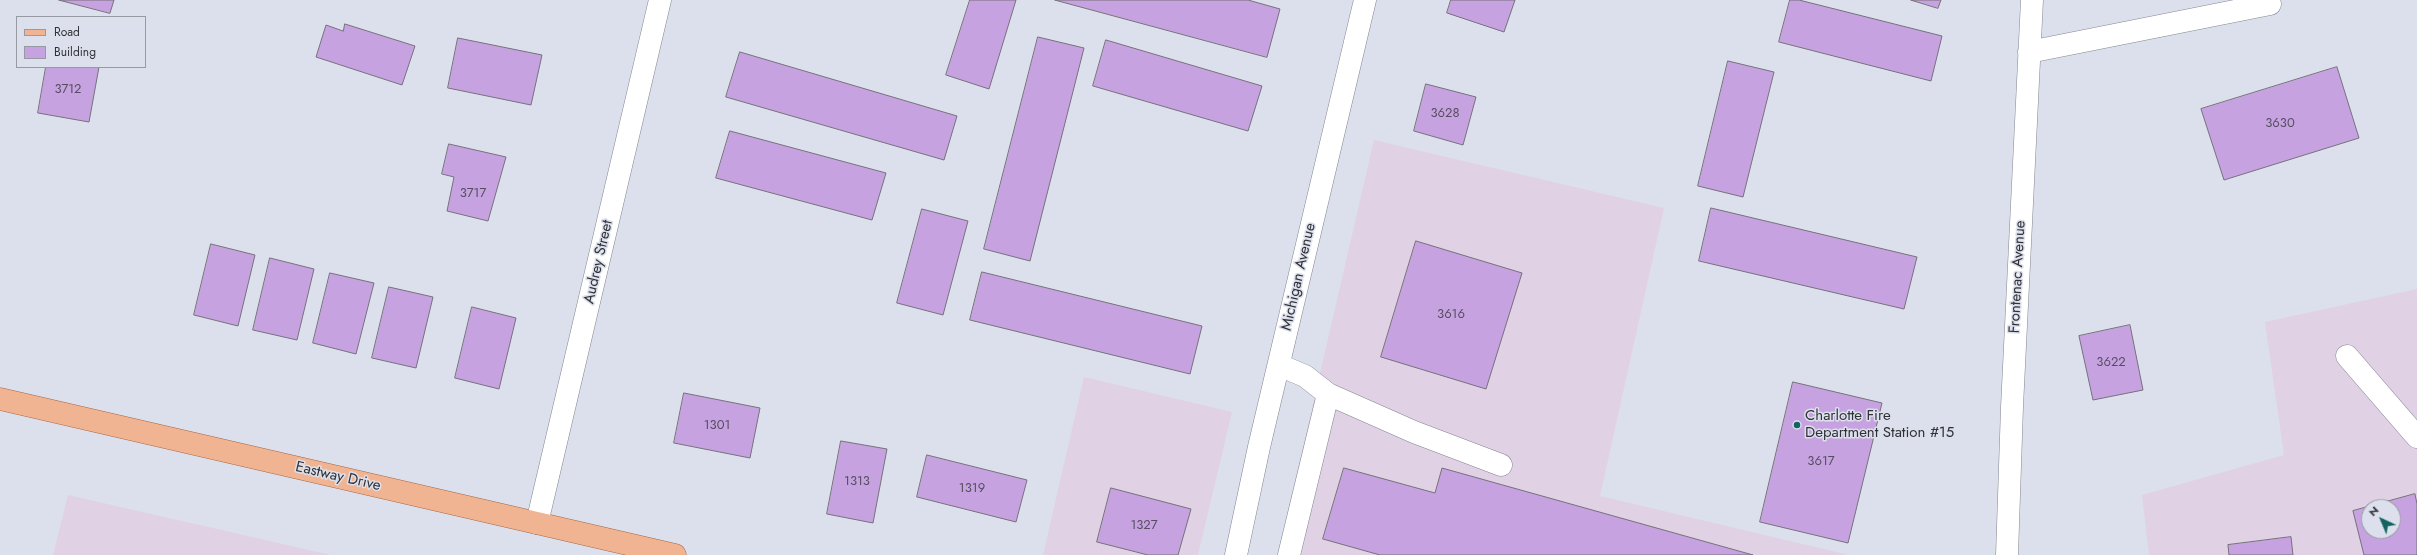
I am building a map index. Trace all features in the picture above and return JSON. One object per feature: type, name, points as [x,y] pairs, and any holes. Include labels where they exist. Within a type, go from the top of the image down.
[{"type":"main road","name":"Eastway Drive","points":[[0,399],[676,555]]},
{"type":"street","name":"Audrey Street","points":[[537,523],[660,0]]},
{"type":"street","name":"Michigan Avenue","points":[[1236,555],[1365,0]]},
{"type":"street","name":"Frontenac Avenue","points":[[2006,555],[2032,0]]},
{"type":"street","points":[[2029,52],[2270,4]]},
{"type":"street","points":[[2347,356],[2417,437]]},
{"type":"street","points":[[1279,365],[1305,376],[1328,394],[1414,432],[1501,465]]},
{"type":"street","points":[[1289,555],[1328,394]]},
{"type":"shaded area","points":[[1374,140],[1664,208],[1600,496],[1849,555],[1278,555]]},
{"type":"shaded area","points":[[2417,289],[2417,555],[2149,555],[2142,495],[2284,455],[2265,322]]},
{"type":"shaded area","points":[[1084,377],[1232,412],[1198,555],[1043,555]]},
{"type":"shaded area","points":[[68,495],[331,555],[53,555]]},
{"type":"building","points":[[59,0],[114,0],[110,13]]},
{"type":"building","points":[[970,0],[1016,0],[989,89],[946,75]]},
{"type":"building","points":[[1055,0],[1248,0],[1280,9],[1267,57]]},
{"type":"building","points":[[1451,0],[1515,0],[1504,32],[1447,13]]},
{"type":"building","points":[[1790,0],[1799,0],[1942,36],[1931,81],[1779,42]]},
{"type":"building","points":[[1911,0],[1941,0],[1938,8]]},
{"type":"building","points":[[345,24],[415,46],[402,85],[316,57],[326,25],[343,31]]},
{"type":"building","points":[[1038,37],[1084,48],[1030,261],[984,249]]},
{"type":"building","points":[[458,38],[542,55],[531,105],[448,88]]},
{"type":"building","points":[[1106,40],[1262,86],[1248,131],[1093,86]]},
{"type":"building","points":[[740,52],[957,116],[944,160],[726,97]]},
{"type":"building","points":[[1728,61],[1774,72],[1743,197],[1698,186]]},
{"type":"building","points":[[2337,67],[2359,138],[2224,180],[2201,109]]},
{"type":"building","points":[[46,68],[99,68],[89,122],[38,113]]},
{"type":"building","points":[[1426,84],[1476,97],[1463,145],[1414,131]]},
{"type":"building","points":[[730,131],[886,173],[872,220],[716,178]]},
{"type":"building","points":[[449,144],[506,157],[488,221],[447,211],[454,177],[442,174]]},
{"type":"building","points":[[1711,208],[1917,257],[1904,309],[1699,261]]},
{"type":"building","points":[[922,209],[968,221],[943,315],[897,303]]},
{"type":"building","points":[[1416,241],[1522,273],[1486,389],[1381,357]]},
{"type":"building","points":[[211,244],[255,255],[238,326],[194,315]]},
{"type":"building","points":[[270,258],[314,269],[297,340],[253,330]]},
{"type":"building","points":[[982,272],[1202,326],[1190,374],[970,320]]},
{"type":"building","points":[[330,273],[374,283],[356,354],[313,343]]},
{"type":"building","points":[[389,287],[433,297],[416,368],[372,358]]},
{"type":"building","points":[[472,307],[516,318],[499,389],[455,378]]},
{"type":"building","points":[[2130,325],[2143,390],[2093,400],[2079,336]]},
{"type":"building","points":[[1793,382],[1882,403],[1848,543],[1760,522]]},
{"type":"building","points":[[684,393],[760,408],[750,458],[674,443]]},
{"type":"building","points":[[841,441],[887,449],[873,523],[827,514]]},
{"type":"building","points":[[927,455],[1027,480],[1016,522],[917,497]]},
{"type":"building","points":[[1344,468],[1435,493],[1442,468],[1753,555],[1380,555],[1323,539]]},
{"type":"building","points":[[1111,488],[1191,509],[1178,555],[1148,555],[1097,542]]},
{"type":"building","points":[[2415,494],[2417,504],[2417,555],[2364,555],[2353,511],[2361,509],[2361,539],[2401,539],[2401,499],[2397,499]]},
{"type":"building","points":[[2291,537],[2293,555],[2229,555],[2228,545]]},
{"type":"place","name":"Charlotte Fire Department Station #15","points":[[1797,425]]}]
